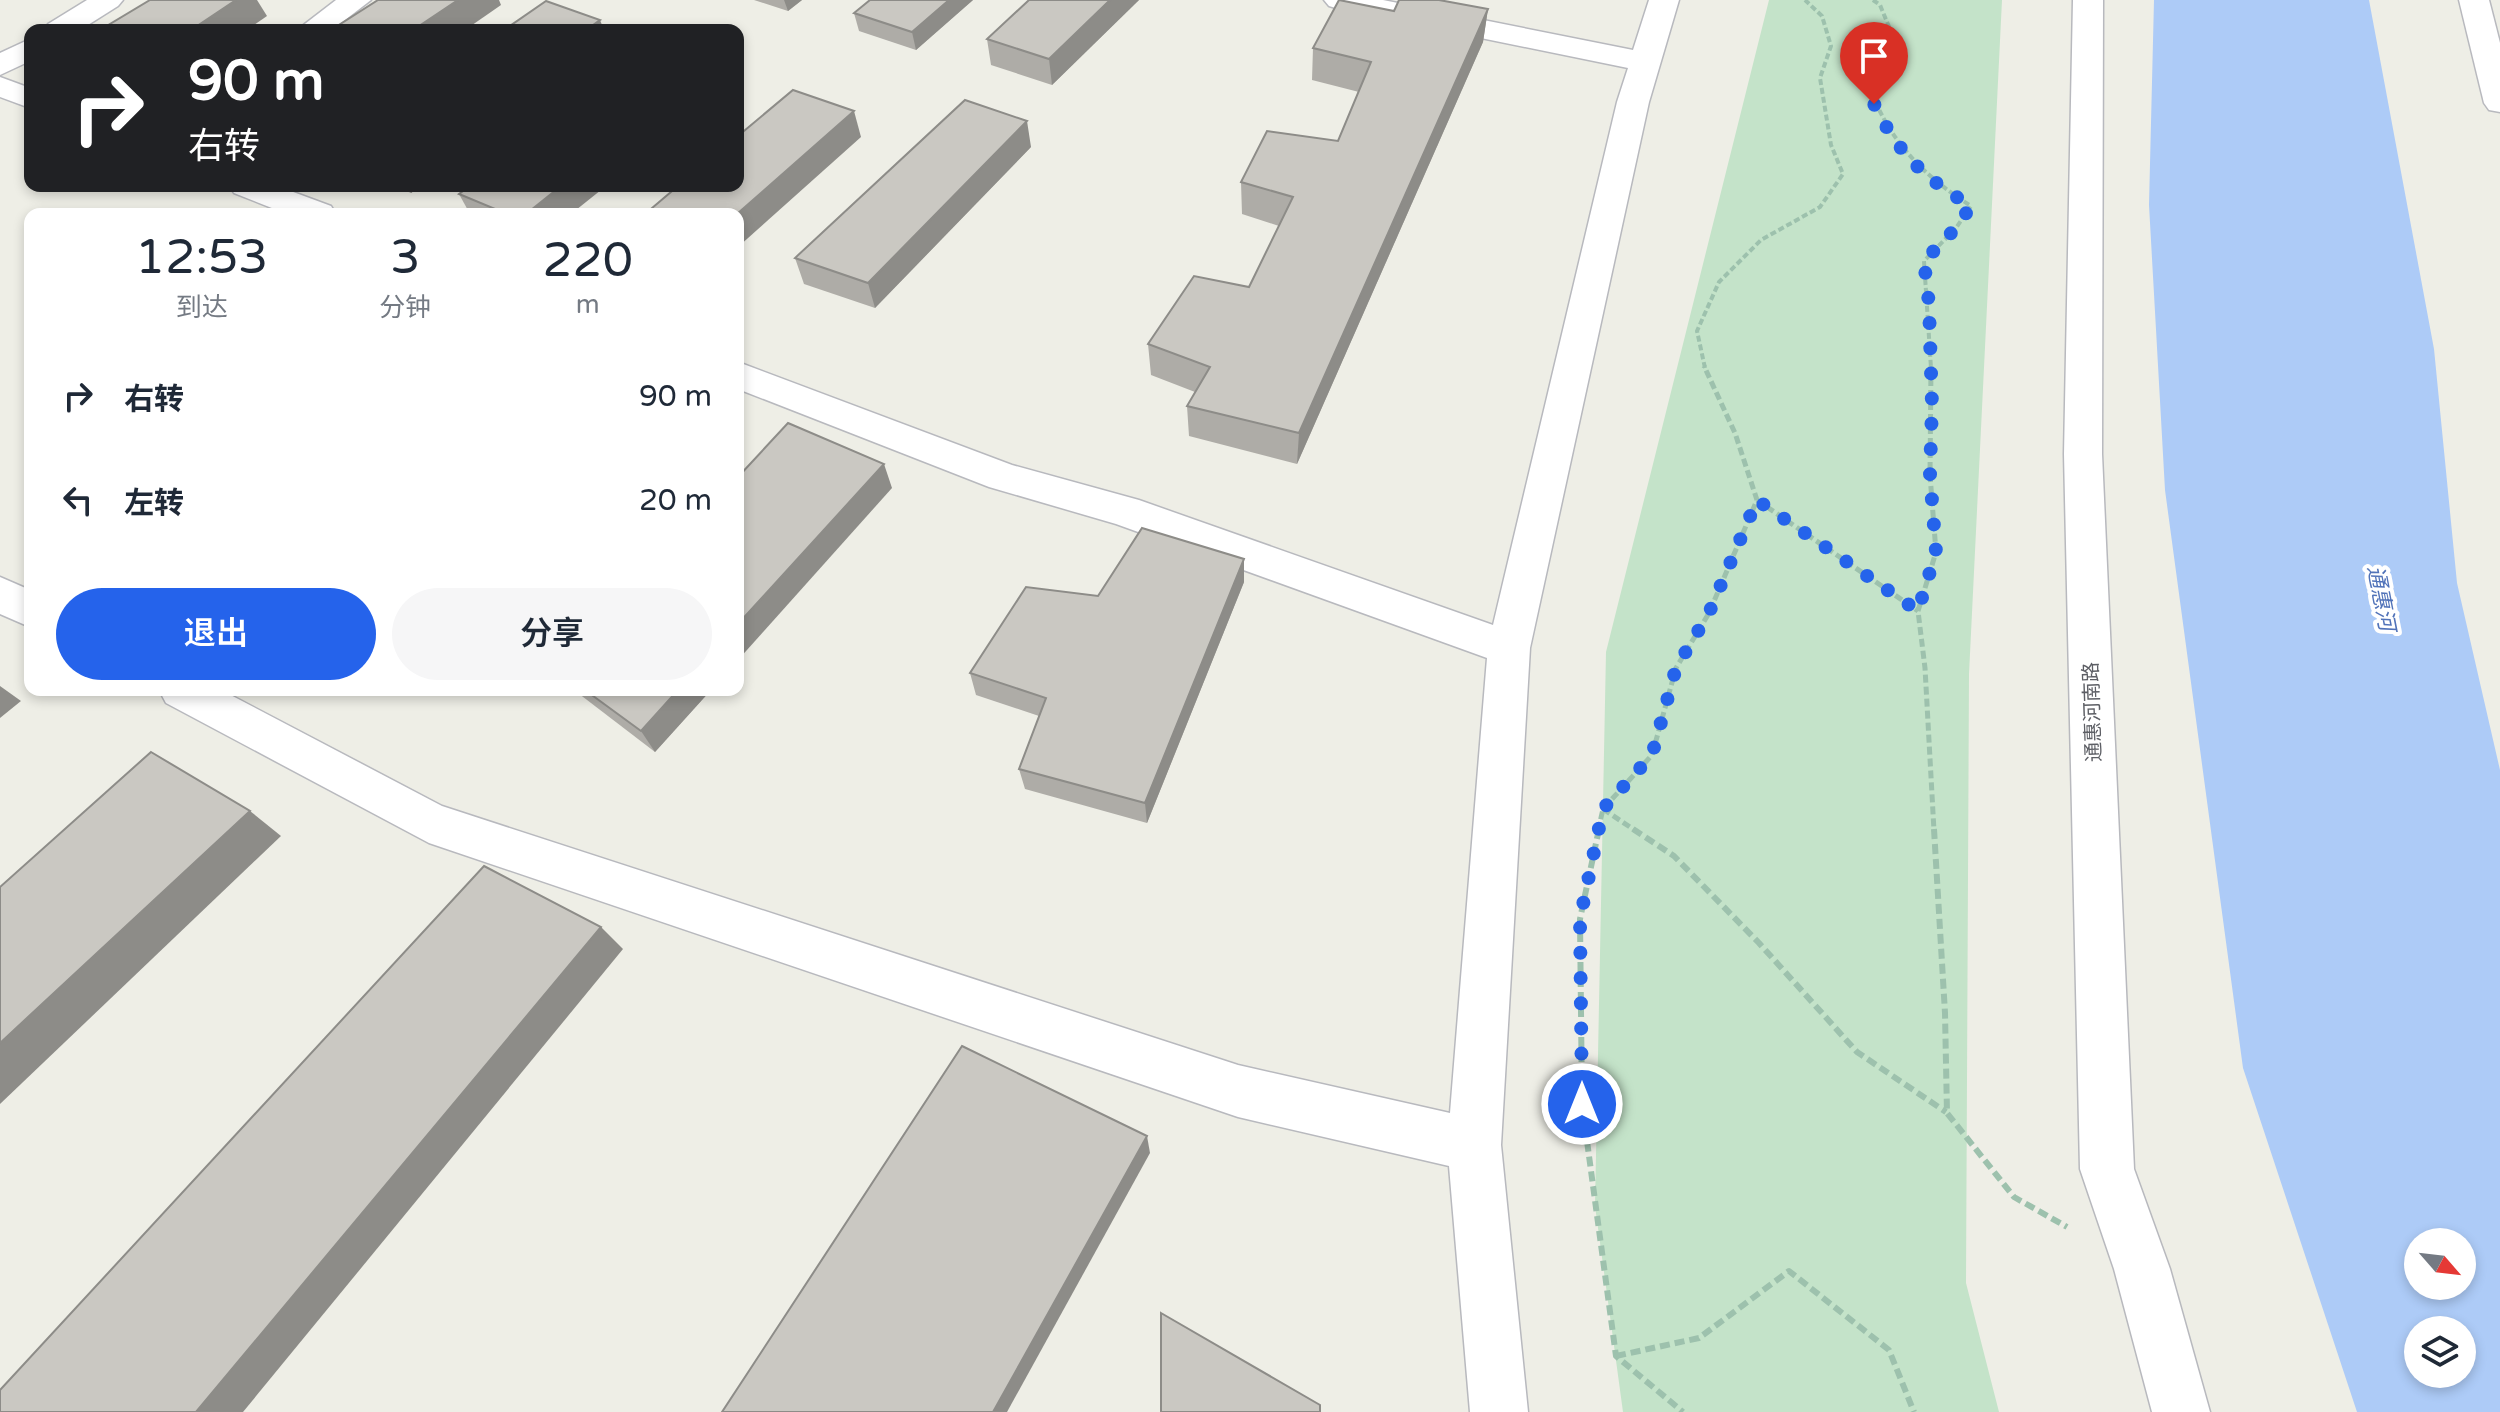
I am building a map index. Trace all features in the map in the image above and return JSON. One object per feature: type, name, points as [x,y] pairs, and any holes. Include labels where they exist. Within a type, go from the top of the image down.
[{"type":"street","points":[[69,24],[108,0]]},
{"type":"street","points":[[321,24],[356,0]]},
{"type":"street","points":[[1339,0],[1645,62]]},
{"type":"street","points":[[1499,1412],[1474,1145],[1509,648],[1633,102],[1664,0]]},
{"type":"street","name":"通惠河南路","points":[[2088,0],[2083,454],[2107,1169],[2142,1269],[2181,1412]]},
{"type":"street","points":[[2474,0],[2500,103]]},
{"type":"street","points":[[0,66],[24,52]]},
{"type":"street","points":[[0,86],[24,96]]},
{"type":"street","points":[[262,192],[303,208]]},
{"type":"street","points":[[744,377],[1003,477],[1125,511],[1509,648]]},
{"type":"street","points":[[0,594],[24,607]]},
{"type":"street","points":[[192,696],[429,822],[1238,1091],[1474,1145]]},
{"type":"path","points":[[1805,0],[1822,16],[1831,46],[1820,78],[1831,145],[1843,174],[1820,207],[1761,240],[1719,282],[1697,331],[1705,370],[1735,433],[1757,500],[1918,611]]},
{"type":"path","points":[[1873,0],[1880,5],[1892,34],[1866,77],[1874,104],[1890,137],[1912,161],[1942,189],[1971,206],[1956,228],[1924,261],[1929,304],[1932,405],[1930,475],[1936,552],[1918,611],[1925,668],[1945,1013],[1947,1113]]},
{"type":"path","points":[[1683,1412],[1616,1356],[1582,1104],[1580,919],[1603,809],[1652,755],[1676,668],[1709,613],[1757,500]]},
{"type":"path","points":[[1603,809],[1674,856],[1759,943],[1857,1052],[1947,1113],[2014,1197],[2142,1269]]},
{"type":"path","points":[[1616,1356],[1699,1338],[1789,1271],[1889,1350],[1914,1412]]},
{"type":"green space","points":[[1769,0],[2002,0],[1969,674],[1966,1283],[1999,1412],[1623,1412],[1595,1206],[1606,652]]},
{"type":"water","name":"通惠河","points":[[2154,0],[2369,0],[2434,349],[2457,583],[2500,770],[2500,1412],[2357,1412],[2243,1068],[2165,490],[2149,205]]},
{"type":"building","points":[[150,0],[236,0],[200,24],[110,24]]},
{"type":"building","points":[[378,0],[458,0],[422,24],[340,24]]},
{"type":"building","points":[[870,0],[949,0],[912,32],[854,13]]},
{"type":"building","points":[[1029,0],[1110,0],[1049,59],[987,39]]},
{"type":"building","points":[[1339,0],[1394,11],[1399,0],[1439,0],[1488,9],[1299,433],[1187,406],[1210,367],[1148,344],[1194,276],[1249,287],[1293,197],[1241,182],[1267,131],[1338,141],[1371,62],[1313,48]]},
{"type":"building","points":[[546,1],[600,20],[594,24],[513,24]]},
{"type":"building","points":[[793,90],[854,111],[744,208],[652,208],[671,192],[744,192],[744,131]]},
{"type":"building","points":[[965,100],[1027,121],[868,283],[795,258]]},
{"type":"building","points":[[554,192],[534,208],[493,208],[459,194]]},
{"type":"building","points":[[788,423],[884,464],[744,617],[744,471]]},
{"type":"building","points":[[1142,528],[1244,559],[1145,803],[1019,769],[1046,698],[970,673],[1026,587],[1098,596]]},
{"type":"building","points":[[593,696],[673,696],[641,731]]},
{"type":"building","points":[[151,752],[250,811],[0,1043],[0,887]]},
{"type":"building","points":[[484,866],[601,927],[196,1412],[0,1412],[0,1390]]},
{"type":"building","points":[[962,1046],[1147,1136],[993,1412],[722,1412]]},
{"type":"building","points":[[1161,1313],[1320,1405],[1320,1412],[1161,1412]]},
{"type":"route","points":[[1582,1104],[1580,919],[1603,809],[1652,755],[1676,668],[1709,613],[1757,500],[1918,611],[1936,552],[1930,475],[1932,405],[1929,304],[1924,261],[1956,228],[1971,206],[1942,189],[1912,161],[1890,137],[1874,104]]}]
